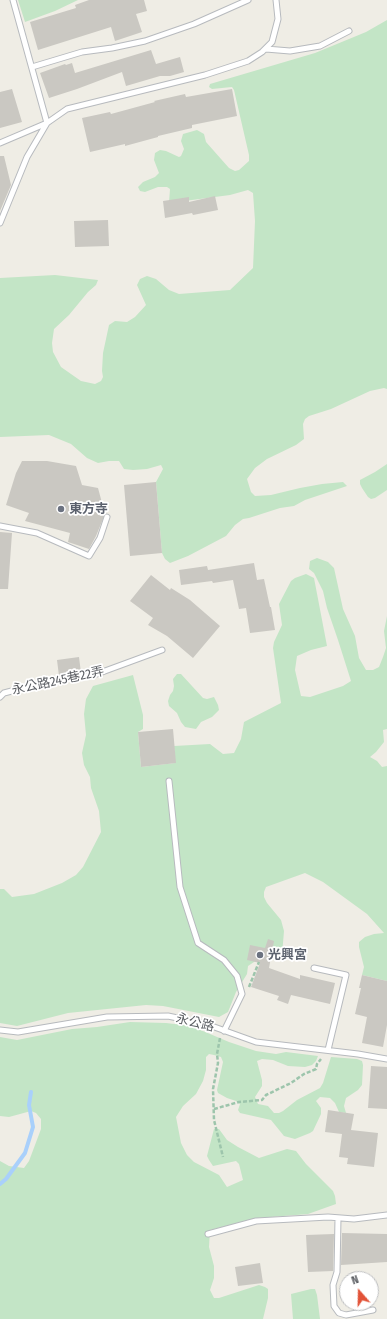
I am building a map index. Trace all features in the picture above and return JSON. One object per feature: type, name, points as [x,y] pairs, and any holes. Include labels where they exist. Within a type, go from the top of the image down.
[{"type":"lane","points":[[0,223],[27,157],[47,124],[13,0]]},
{"type":"lane","points":[[32,67],[82,52],[112,48],[145,41],[194,24],[248,0]]},
{"type":"lane","points":[[0,143],[47,124],[67,109],[205,75],[248,61],[266,49],[272,42],[278,19],[276,0]]},
{"type":"lane","points":[[266,49],[290,51],[320,46],[349,31]]},
{"type":"lane","points":[[0,526],[37,533],[89,556],[100,538],[107,517]]},
{"type":"lane","name":"永公路245巷22弄","points":[[0,697],[4,693],[50,681],[94,675],[162,650]]},
{"type":"lane","points":[[169,781],[180,887],[198,943],[224,960],[237,976],[242,994],[224,1031]]},
{"type":"lane","points":[[314,968],[346,975],[328,1050]]},
{"type":"lane","name":"永公路","points":[[0,1030],[18,1032],[107,1017],[168,1016],[206,1024],[256,1042],[358,1054],[387,1060]]},
{"type":"lane","points":[[208,1234],[256,1221],[328,1217],[354,1219],[387,1215]]},
{"type":"lane","points":[[338,1218],[337,1272],[333,1285],[334,1306],[346,1315],[368,1311]]},
{"type":"path","points":[[242,994],[248,991],[259,962]]},
{"type":"path","points":[[220,1038],[217,1054],[218,1063],[213,1089],[214,1120],[223,1157]]},
{"type":"path","points":[[214,1109],[239,1102],[262,1100],[266,1095],[316,1069]]},
{"type":"green space","points":[[18,0],[78,0],[55,11],[25,22]]},
{"type":"green space","points":[[387,20],[387,389],[384,388],[370,391],[331,409],[309,416],[305,419],[303,424],[304,439],[296,445],[267,459],[255,468],[247,479],[251,492],[255,496],[271,495],[322,484],[343,482],[347,486],[305,500],[294,506],[280,508],[243,519],[235,525],[226,536],[188,556],[170,563],[165,559],[162,553],[156,482],[163,469],[161,465],[147,469],[133,470],[124,469],[119,461],[98,463],[87,458],[71,444],[49,435],[0,437],[0,278],[55,275],[98,280],[96,285],[54,329],[52,343],[53,352],[61,367],[81,381],[95,384],[101,381],[103,377],[103,353],[109,325],[115,321],[127,322],[135,317],[146,305],[137,285],[140,279],[147,276],[156,279],[169,290],[179,294],[230,290],[253,268],[255,221],[253,193],[248,190],[230,195],[169,203],[170,189],[167,187],[158,187],[145,192],[140,191],[138,187],[143,182],[155,177],[159,173],[154,160],[155,153],[160,150],[179,157],[181,156],[184,149],[181,141],[183,134],[197,130],[204,134],[206,142],[229,168],[235,171],[239,170],[249,161],[249,155],[234,90],[232,87],[212,89],[209,87],[210,84],[315,53],[366,32]]},
{"type":"green space","points":[[387,464],[387,490],[371,499],[362,488],[360,480]]},
{"type":"green space","points":[[317,558],[328,562],[334,568],[343,609],[355,636],[359,658],[366,670],[373,670],[379,667],[383,657],[386,648],[384,631],[387,616],[387,729],[383,730],[384,742],[370,757],[377,761],[382,767],[387,766],[387,981],[362,975],[364,967],[359,947],[359,942],[365,937],[384,933],[367,914],[323,882],[305,873],[266,887],[264,897],[281,920],[284,931],[282,955],[278,958],[263,956],[248,966],[247,974],[236,992],[228,1012],[219,1017],[163,1006],[146,1005],[68,1013],[17,1026],[0,1023],[0,889],[4,889],[12,897],[34,894],[62,883],[76,875],[83,867],[101,832],[99,811],[91,788],[90,777],[84,765],[82,753],[86,735],[84,714],[86,699],[93,686],[133,675],[143,715],[143,729],[138,732],[141,767],[175,763],[174,746],[210,744],[223,754],[234,753],[241,739],[244,722],[281,703],[273,648],[274,642],[282,625],[279,604],[291,581],[295,578],[306,574],[314,578],[327,646],[311,650],[297,656],[295,670],[301,696],[310,697],[343,686],[351,681],[327,608],[323,591],[314,573],[309,569],[310,561]]},
{"type":"green space","points":[[177,674],[181,674],[203,698],[207,699],[214,697],[218,705],[219,710],[212,717],[201,722],[196,729],[185,727],[177,713],[169,706],[168,701],[174,686],[173,679]]},
{"type":"green space","points":[[130,1022],[166,1023],[191,1026],[229,1042],[256,1051],[276,1054],[286,1052],[318,1056],[312,1065],[305,1067],[288,1066],[273,1060],[262,1059],[257,1061],[262,1086],[255,1097],[258,1104],[268,1106],[274,1113],[283,1111],[297,1100],[320,1088],[331,1057],[357,1059],[362,1061],[362,1085],[358,1090],[346,1098],[344,1106],[346,1113],[339,1112],[335,1103],[330,1098],[320,1097],[316,1101],[321,1108],[321,1114],[313,1131],[295,1139],[284,1136],[271,1120],[240,1113],[238,1110],[240,1104],[218,1093],[217,1090],[223,1062],[221,1057],[209,1054],[206,1057],[206,1070],[203,1081],[196,1094],[183,1106],[176,1117],[181,1143],[187,1155],[194,1162],[219,1175],[227,1187],[243,1180],[239,1164],[236,1161],[213,1166],[209,1160],[207,1156],[214,1129],[219,1129],[227,1140],[259,1158],[287,1149],[296,1151],[306,1164],[333,1191],[336,1204],[308,1214],[258,1218],[210,1230],[209,1247],[214,1266],[214,1278],[210,1290],[214,1298],[219,1298],[259,1285],[265,1287],[268,1289],[268,1298],[263,1319],[0,1319],[0,1161],[9,1166],[24,1168],[29,1161],[41,1129],[41,1119],[36,1113],[31,1111],[9,1117],[0,1116],[0,1037],[17,1040],[72,1029]]},
{"type":"green space","points":[[315,1289],[317,1295],[320,1319],[293,1319],[291,1294]]},
{"type":"building","points":[[89,0],[144,0],[147,11],[136,14],[142,32],[115,41],[111,27],[38,50],[30,22],[76,8],[75,5]]},
{"type":"building","points":[[151,50],[156,64],[180,57],[184,72],[170,76],[160,76],[126,86],[122,72],[49,98],[40,73],[72,63],[75,73]]},
{"type":"building","points":[[12,89],[22,122],[0,128],[0,92]]},
{"type":"building","points":[[232,89],[237,116],[192,125],[192,128],[125,146],[125,144],[90,152],[82,118],[110,112],[111,114],[155,102],[154,101],[185,94],[186,97]]},
{"type":"building","points":[[0,156],[4,156],[11,185],[0,211]]},
{"type":"building","points":[[215,196],[218,210],[193,215],[192,213],[165,218],[163,201],[189,197],[189,202]]},
{"type":"building","points":[[108,220],[109,246],[75,247],[74,221]]},
{"type":"building","name":"東方寺","points":[[22,461],[47,461],[76,466],[82,485],[98,488],[105,514],[89,549],[68,542],[70,533],[25,521],[29,513],[6,505],[16,473]]},
{"type":"building","points":[[156,482],[162,553],[130,556],[124,485]]},
{"type":"building","points":[[0,532],[12,533],[8,589],[0,589]]},
{"type":"building","points":[[254,563],[257,580],[264,579],[275,630],[250,633],[246,608],[239,609],[233,580],[181,585],[179,570],[207,566],[208,570]]},
{"type":"building","points":[[151,575],[170,590],[171,588],[190,600],[220,626],[193,658],[167,636],[148,625],[153,618],[130,601]]},
{"type":"building","points":[[79,657],[81,673],[59,676],[57,660]]},
{"type":"building","points":[[173,729],[176,763],[141,767],[138,732]]},
{"type":"building","points":[[268,939],[274,941],[269,968],[300,979],[300,975],[335,983],[330,1004],[291,995],[288,1004],[277,1000],[279,996],[251,987],[260,963],[247,960],[250,945],[265,948]]},
{"type":"building","points":[[362,975],[387,981],[387,1025],[383,1047],[362,1043],[367,1017],[355,1014],[361,988],[359,988]]},
{"type":"building","points":[[371,1066],[387,1067],[387,1109],[368,1108]]},
{"type":"building","points":[[328,1110],[354,1114],[351,1130],[378,1133],[374,1167],[347,1164],[348,1158],[339,1157],[342,1134],[325,1132]]},
{"type":"building","points":[[342,1233],[387,1234],[387,1262],[341,1265]]},
{"type":"building","points":[[334,1234],[333,1271],[308,1272],[306,1235]]},
{"type":"building","points":[[260,1263],[263,1283],[238,1286],[235,1267]]},
{"type":"waterway","points":[[0,1184],[6,1179],[25,1153],[33,1127],[29,1105],[31,1092]]},
{"type":"place","name":"東方寺","points":[[61,509]]},
{"type":"place","name":"光興宮","points":[[260,955]]}]
